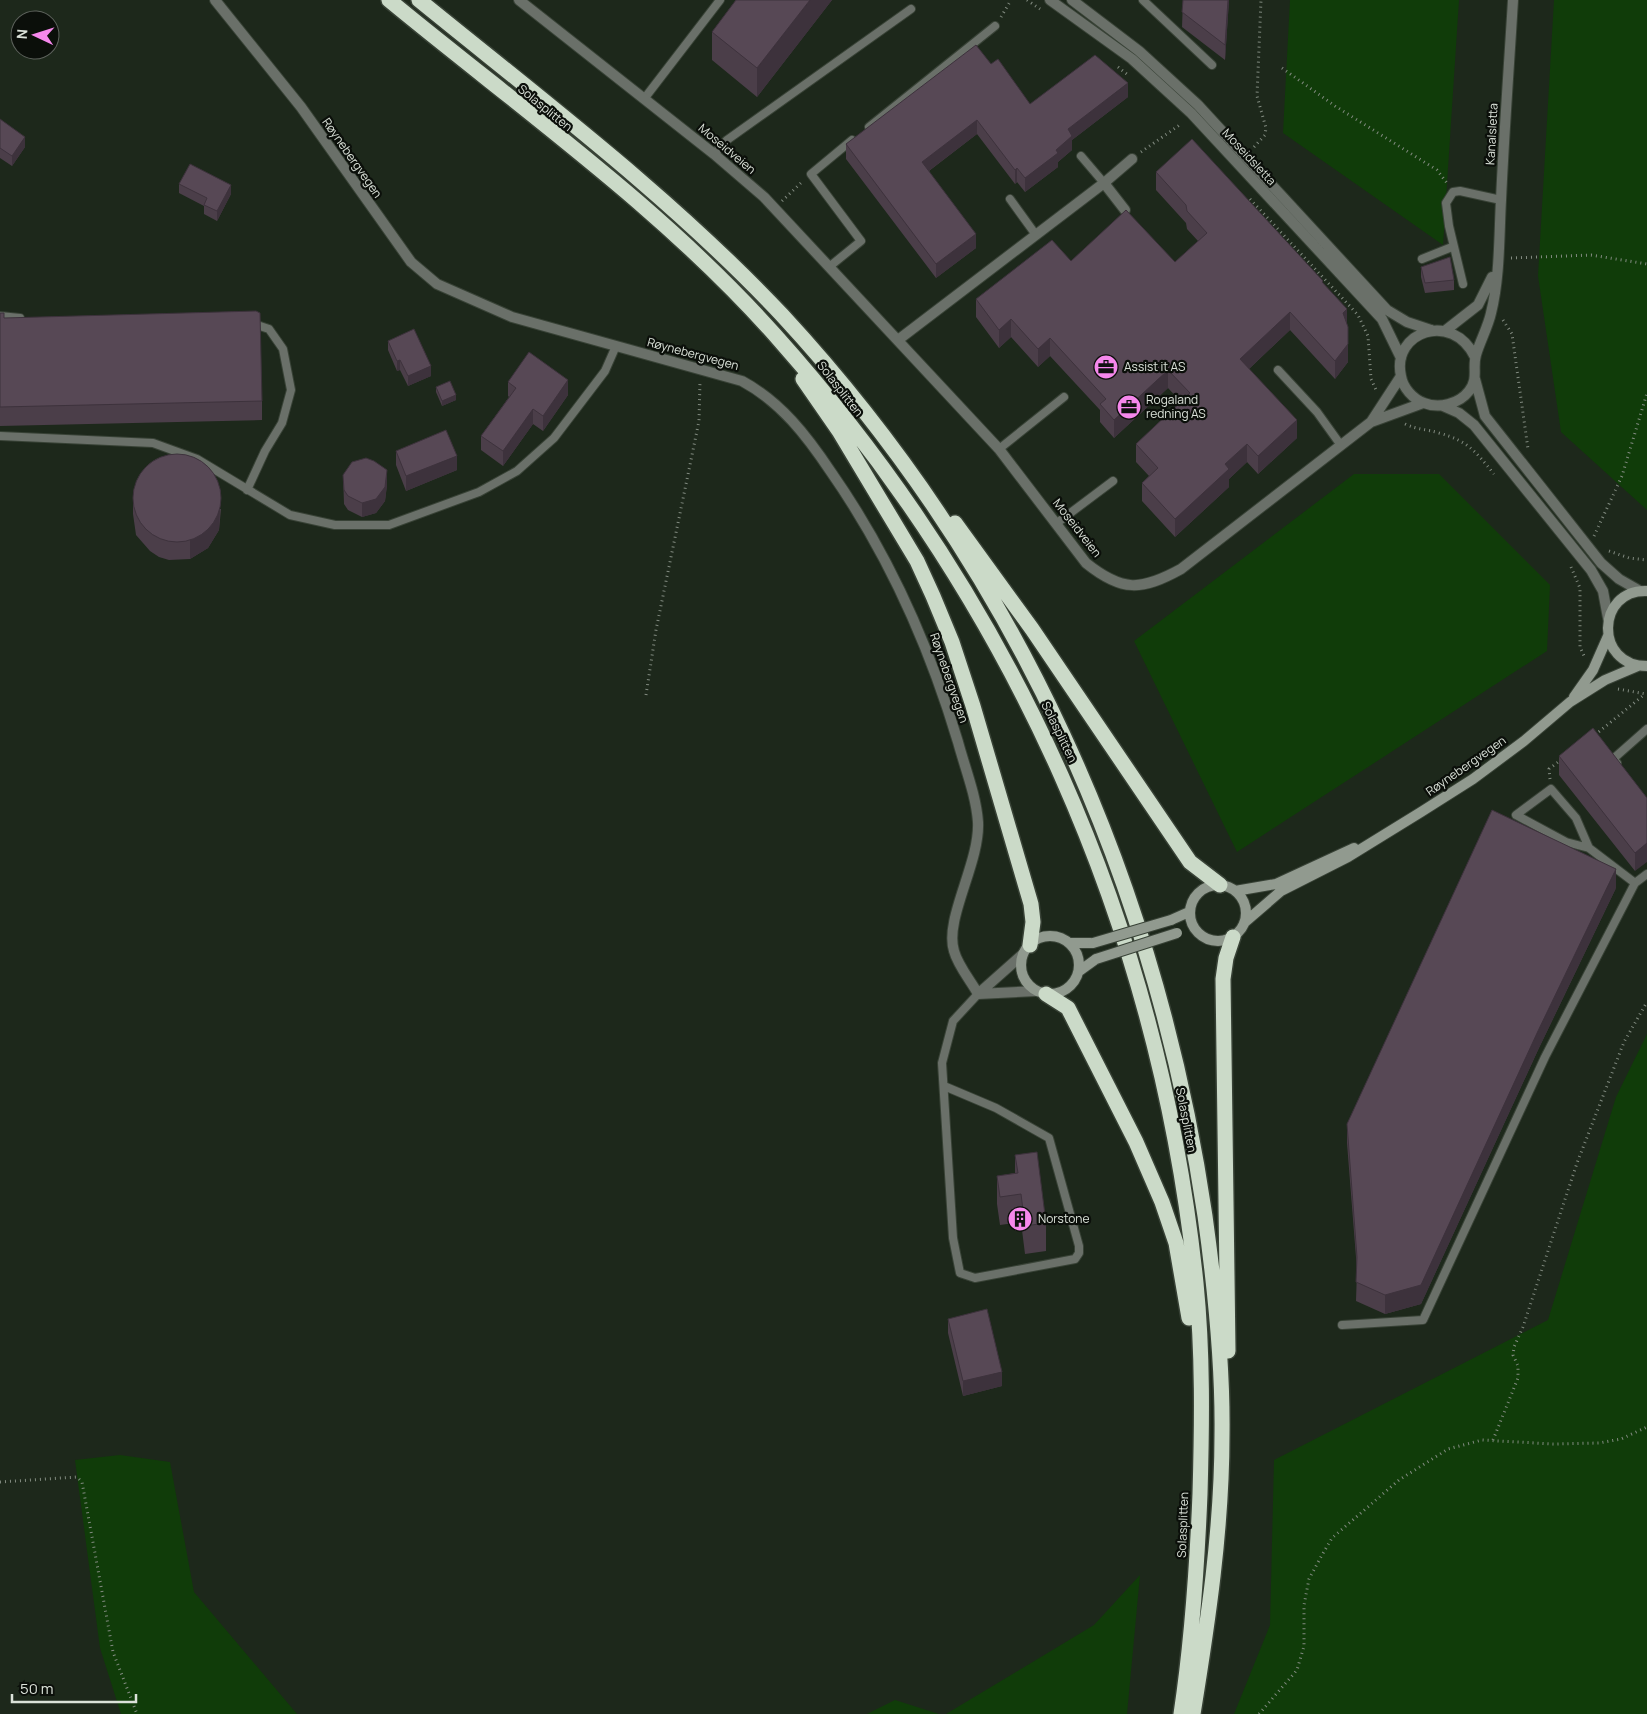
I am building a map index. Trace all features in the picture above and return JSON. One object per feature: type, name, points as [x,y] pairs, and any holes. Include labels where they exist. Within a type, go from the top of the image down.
[{"type":"highway","name":"Solasplitten","points":[[389,0],[584,158],[662,224],[727,284],[774,334],[823,390],[898,490],[949,565],[984,621],[1055,758],[1093,850],[1130,957],[1163,1077],[1174,1135],[1196,1285],[1202,1429],[1196,1600],[1181,1714]]},
{"type":"highway","name":"Solasplitten","points":[[419,0],[595,142],[674,210],[742,274],[838,380],[914,476],[956,539],[996,604],[1044,692],[1110,846],[1146,953],[1179,1074],[1198,1171],[1214,1283],[1222,1435],[1211,1598],[1193,1714]]},
{"type":"highway","points":[[774,334],[839,431],[917,561],[952,642],[973,706],[1031,904],[1033,922],[1026,949]]},
{"type":"highway","points":[[914,476],[965,534],[1190,862],[1220,885]]},
{"type":"highway","points":[[1222,1435],[1228,1337],[1224,979],[1226,958],[1233,937]]},
{"type":"highway","points":[[1041,992],[1068,1008],[1136,1142],[1162,1202],[1176,1242],[1185,1289],[1202,1429]]},
{"type":"street","name":"Røynebergvegen","points":[[215,0],[302,107],[411,262],[437,284],[512,317],[742,381],[764,394],[785,412],[822,458],[858,513],[907,602],[938,679],[975,804],[978,822],[976,849],[952,933],[954,953],[978,994]]},
{"type":"street","name":"Moseidveien","points":[[519,0],[714,154],[764,197],[999,449],[1086,563],[1104,578],[1127,585],[1148,585],[1181,569],[1340,444],[1371,422]]},
{"type":"street","name":"Moseidsletta","points":[[1050,0],[1132,59],[1191,113],[1382,319],[1401,358]]},
{"type":"street","name":"Moseidsletta","points":[[1072,0],[1139,51],[1198,105],[1387,310],[1407,322],[1431,330]]},
{"type":"street","name":"Kanalsletta","points":[[1475,357],[1491,312],[1498,258],[1513,0]]},
{"type":"street","points":[[898,340],[1104,183],[1132,159]]},
{"type":"street","points":[[1104,183],[1125,210]]},
{"type":"street","points":[[1446,330],[1478,305],[1496,270]]},
{"type":"street","points":[[1608,618],[1603,591],[1591,570],[1474,426],[1459,413],[1443,406],[1423,403],[1413,396],[1401,376],[1401,358],[1407,345],[1418,336],[1431,330],[1446,330],[1459,336],[1469,345],[1475,357],[1475,379],[1485,416],[1601,563],[1619,579],[1643,591]]},
{"type":"street","points":[[1371,422],[1401,376]]},
{"type":"street","points":[[1443,406],[1457,401],[1468,392],[1475,379]]},
{"type":"street","points":[[1371,422],[1423,403]]},
{"type":"street","points":[[1608,618],[1620,600],[1643,591]]},
{"type":"street","name":"Røynebergvegen","points":[[1608,618],[1608,636],[1611,646],[1618,655],[1642,666]]},
{"type":"street","name":"Røynebergvegen","points":[[1570,702],[1593,670],[1608,636]]},
{"type":"street","name":"Røynebergvegen","points":[[1233,937],[1244,924],[1281,891],[1370,843],[1473,779],[1524,741],[1570,702],[1605,680],[1642,666]]},
{"type":"street","name":"Røynebergvegen","points":[[1235,891],[1276,884],[1342,852],[1370,843]]},
{"type":"street","points":[[1198,934],[1193,927],[1189,912],[1193,899],[1202,890],[1220,885],[1235,891],[1245,906],[1244,924]]},
{"type":"street","points":[[978,994],[1038,939],[1049,936],[1069,943],[1093,943],[1171,920],[1189,912]]},
{"type":"street","points":[[1078,972],[1096,959],[1177,933],[1198,934],[1215,941],[1233,937]]},
{"type":"street","points":[[978,994],[1041,992],[1056,994],[1066,989],[1074,982],[1078,972],[1079,961],[1069,943]]},
{"type":"street","points":[[1026,949],[1021,965],[1023,976],[1028,985],[1041,992]]},
{"type":"lane","points":[[644,99],[720,0]]},
{"type":"lane","points":[[1143,0],[1212,66]]},
{"type":"lane","points":[[714,154],[726,140],[911,9]]},
{"type":"lane","points":[[864,131],[995,26]]},
{"type":"lane","points":[[829,267],[861,241],[811,174],[856,137]]},
{"type":"lane","points":[[1081,156],[1104,183]]},
{"type":"lane","points":[[1463,284],[1452,247],[1446,203],[1453,192],[1460,191],[1501,200]]},
{"type":"lane","points":[[1010,199],[1036,235]]},
{"type":"lane","points":[[1422,259],[1452,247]]},
{"type":"lane","points":[[0,316],[26,319]]},
{"type":"lane","points":[[242,323],[252,323],[269,329],[283,349],[290,390],[282,423],[265,451],[248,490]]},
{"type":"lane","points":[[0,436],[152,442],[197,459],[290,515],[335,525],[389,526],[479,492],[517,471],[554,438],[605,371],[616,346]]},
{"type":"lane","points":[[1278,370],[1317,412],[1340,444]]},
{"type":"lane","points":[[999,449],[1064,397]]},
{"type":"lane","points":[[1057,523],[1113,481]]},
{"type":"lane","points":[[1625,773],[1613,759],[1647,729]]},
{"type":"lane","points":[[1589,848],[1576,818],[1551,789],[1516,815],[1566,842],[1589,848],[1635,883]]},
{"type":"lane","points":[[1342,1325],[1423,1320],[1545,1057],[1635,883],[1647,874]]},
{"type":"lane","points":[[944,1086],[996,1108],[1049,1138],[1078,1246],[1075,1259],[975,1278],[960,1273],[953,1238],[942,1063],[952,1021],[978,994]]},
{"type":"path","points":[[995,26],[1011,0]]},
{"type":"path","points":[[1027,0],[1042,10]]},
{"type":"path","points":[[1254,148],[1262,139],[1266,128],[1257,96],[1262,0]]},
{"type":"path","points":[[1112,62],[1134,81]]},
{"type":"path","points":[[1282,68],[1335,106],[1438,170],[1453,192]]},
{"type":"path","points":[[1175,118],[1187,130]]},
{"type":"path","points":[[1132,159],[1181,124]]},
{"type":"path","points":[[781,202],[811,174]]},
{"type":"path","points":[[1246,195],[1358,315],[1368,336],[1371,379],[1377,392]]},
{"type":"path","points":[[1498,258],[1591,256],[1647,264]]},
{"type":"path","points":[[1501,318],[1512,334],[1529,455]]},
{"type":"path","points":[[646,694],[656,630],[699,421],[700,368]]},
{"type":"path","points":[[1594,536],[1622,476],[1647,393]]},
{"type":"path","points":[[1398,420],[1418,430],[1438,432],[1471,446],[1496,476]]},
{"type":"path","points":[[1588,528],[1598,541]]},
{"type":"path","points":[[1607,550],[1629,558],[1647,560]]},
{"type":"path","points":[[1567,560],[1580,588],[1580,647],[1587,663]]},
{"type":"path","points":[[1613,688],[1646,694]]},
{"type":"path","points":[[1594,736],[1646,694]]},
{"type":"path","points":[[1551,789],[1550,769],[1565,756]]},
{"type":"path","points":[[1493,1440],[1518,1378],[1518,1366],[1513,1355],[1514,1347],[1523,1328],[1578,1163],[1624,1042],[1647,1002]]},
{"type":"path","points":[[1259,1714],[1297,1670],[1304,1646],[1304,1605],[1309,1579],[1332,1538],[1399,1480],[1448,1449],[1482,1440],[1553,1444],[1599,1443],[1621,1439],[1647,1427]]},
{"type":"path","points":[[0,1482],[64,1476],[77,1477],[82,1482],[113,1652],[137,1714]]},
{"type":"green space","points":[[1290,0],[1459,0],[1443,245],[1283,133]]},
{"type":"green space","points":[[1554,0],[1647,0],[1647,510],[1561,432],[1538,276]]},
{"type":"green space","points":[[1354,474],[1439,474],[1550,585],[1547,651],[1237,852],[1134,641]]},
{"type":"green space","points":[[1647,1034],[1647,1714],[1234,1714],[1270,1625],[1274,1460],[1548,1320],[1616,1097]]},
{"type":"green space","points":[[120,1455],[170,1462],[194,1592],[297,1714],[121,1714],[100,1648],[75,1460]]},
{"type":"green space","points":[[1140,1575],[1127,1714],[946,1714],[1094,1625]]},
{"type":"green space","points":[[895,1700],[939,1714],[867,1714]]},
{"type":"building","points":[[736,0],[810,0],[757,68],[712,32]]},
{"type":"building","points":[[1183,0],[1228,0],[1225,45],[1182,12]]},
{"type":"building","points":[[976,45],[991,64],[998,59],[1030,104],[1095,55],[1128,83],[1068,129],[1072,136],[1056,150],[1058,153],[1025,178],[1017,168],[1015,170],[977,120],[922,162],[976,234],[936,264],[846,144]]},
{"type":"building","points":[[0,119],[25,137],[12,156],[0,148]]},
{"type":"building","points":[[1192,139],[1347,309],[1343,313],[1348,327],[1348,344],[1335,361],[1290,312],[1240,359],[1297,420],[1258,456],[1247,444],[1225,464],[1229,469],[1175,519],[1142,483],[1158,468],[1136,444],[1190,393],[1168,370],[1114,420],[1100,404],[1106,399],[1050,338],[1038,349],[1011,319],[999,330],[976,299],[1052,240],[1071,261],[1126,210],[1175,262],[1207,233],[1187,211],[1186,205],[1156,172]]},
{"type":"building","points":[[190,164],[231,185],[217,211],[204,205],[207,198],[179,184]]},
{"type":"building","points":[[1450,257],[1454,280],[1425,283],[1421,267]]},
{"type":"building","points":[[256,311],[260,313],[262,401],[0,407],[0,313],[4,313],[4,318]]},
{"type":"building","points":[[414,329],[431,366],[408,376],[400,360],[397,361],[388,341]]},
{"type":"building","points":[[529,352],[568,380],[543,416],[533,409],[503,451],[481,436],[516,388],[508,382]]},
{"type":"building","points":[[450,381],[456,395],[442,401],[436,387]]},
{"type":"building","points":[[446,430],[457,456],[406,476],[396,451]]},
{"type":"building","points":[[177,454],[194,458],[208,467],[217,481],[221,498],[217,515],[208,529],[194,538],[177,542],[160,538],[146,529],[137,515],[133,498],[137,481],[146,467],[160,458]]},
{"type":"building","points":[[366,458],[387,470],[385,487],[376,499],[362,503],[348,496],[344,490],[343,475],[352,462]]},
{"type":"building","points":[[1593,728],[1647,798],[1647,843],[1635,853],[1559,756]]},
{"type":"building","points":[[1492,810],[1616,869],[1538,1031],[1421,1285],[1385,1295],[1356,1282],[1357,1257],[1347,1124]]},
{"type":"building","points":[[1037,1152],[1046,1223],[1025,1226],[1021,1194],[1000,1197],[997,1176],[1018,1173],[1015,1155]]},
{"type":"building","points":[[987,1309],[1002,1372],[963,1381],[948,1319]]},
{"type":"place","name":"Assist it AS","points":[[1106,367]]},
{"type":"place","name":"Rogaland redning AS","points":[[1129,407]]},
{"type":"place","name":"Norstone","points":[[1020,1219]]}]
